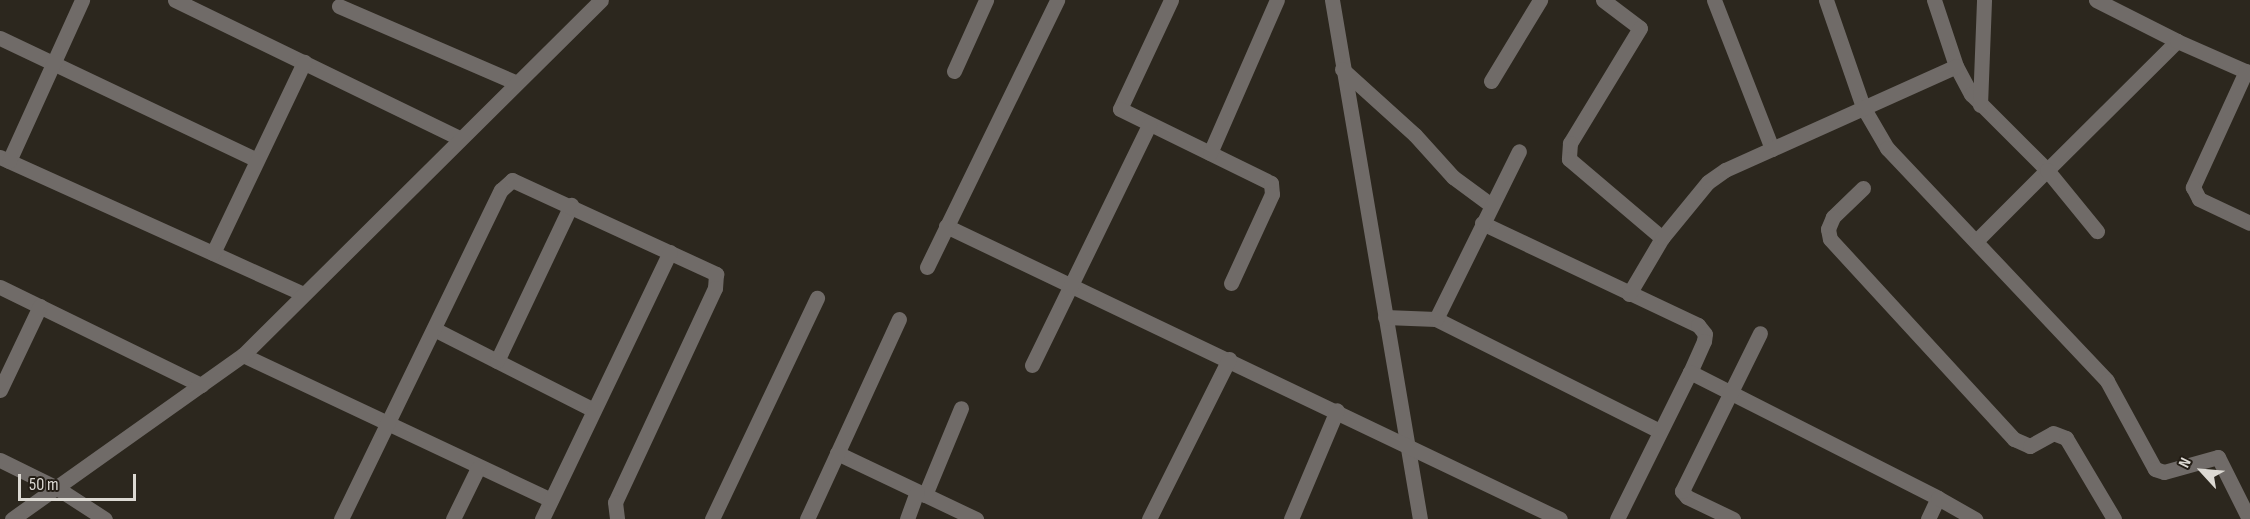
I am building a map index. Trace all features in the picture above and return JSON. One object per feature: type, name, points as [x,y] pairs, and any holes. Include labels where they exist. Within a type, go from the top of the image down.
[{"type":"street","points":[[82,0],[5,159],[304,294]]},
{"type":"street","points":[[175,0],[459,138]]},
{"type":"street","points":[[12,519],[243,355],[515,82],[601,0]]},
{"type":"street","points":[[954,71],[986,0]]},
{"type":"street","points":[[927,267],[1057,0]]},
{"type":"street","points":[[1171,0],[1121,105],[1123,113],[1266,178],[1274,188],[1231,283]]},
{"type":"street","points":[[1210,153],[1277,0]]},
{"type":"street","points":[[1332,0],[1420,519]]},
{"type":"street","points":[[1491,81],[1540,0]]},
{"type":"street","points":[[1603,0],[1640,28],[1570,143],[1569,159],[1662,238]]},
{"type":"street","points":[[1714,0],[1772,148]]},
{"type":"street","points":[[1826,0],[1863,107],[1887,148],[2107,381],[2154,469],[2167,472],[2218,457],[2248,519]]},
{"type":"street","points":[[1935,0],[1956,66],[1980,105],[2047,170],[2097,231]]},
{"type":"street","points":[[1980,105],[1984,0]]},
{"type":"street","points":[[2096,0],[2176,41],[2248,73],[2193,187],[2199,199],[2250,224]]},
{"type":"street","points":[[339,6],[515,82]]},
{"type":"street","points":[[0,38],[257,160]]},
{"type":"street","points":[[1976,241],[2176,41]]},
{"type":"street","points":[[213,253],[304,62]]},
{"type":"street","points":[[1629,294],[1662,238],[1708,182],[1772,148],[1956,66]]},
{"type":"street","points":[[1342,69],[1415,135],[1453,177],[1491,205]]},
{"type":"street","points":[[1032,364],[1149,125]]},
{"type":"street","points":[[1436,319],[1519,151]]},
{"type":"street","points":[[341,519],[505,183],[521,181],[711,270],[716,280],[615,502],[617,519]]},
{"type":"street","points":[[1863,188],[1833,217],[1828,229],[1830,239],[2014,439],[2030,446],[2048,435],[2063,434],[2114,519]]},
{"type":"street","points":[[497,361],[571,205]]},
{"type":"street","points":[[1482,223],[1703,329],[1704,341],[1690,372],[1617,519]]},
{"type":"street","points":[[946,226],[1337,410],[1560,519]]},
{"type":"street","points":[[542,519],[670,252]]},
{"type":"street","points":[[0,287],[201,385]]},
{"type":"street","points":[[712,519],[817,298]]},
{"type":"street","points":[[0,390],[40,306]]},
{"type":"street","points":[[1385,316],[1436,319],[1660,431]]},
{"type":"street","points":[[807,519],[899,319]]},
{"type":"street","points":[[434,329],[594,410]]},
{"type":"street","points":[[1733,519],[1687,497],[1682,491],[1760,333]]},
{"type":"street","points":[[243,355],[478,468],[551,500]]},
{"type":"street","points":[[1149,519],[1229,359]]},
{"type":"street","points":[[1690,372],[1730,390],[1975,519]]},
{"type":"street","points":[[907,519],[961,408]]},
{"type":"street","points":[[1292,519],[1337,410]]},
{"type":"street","points":[[837,453],[976,519]]},
{"type":"street","points":[[0,460],[57,488],[105,519]]},
{"type":"street","points":[[453,519],[478,468]]},
{"type":"street","points":[[1928,519],[1938,498]]}]
